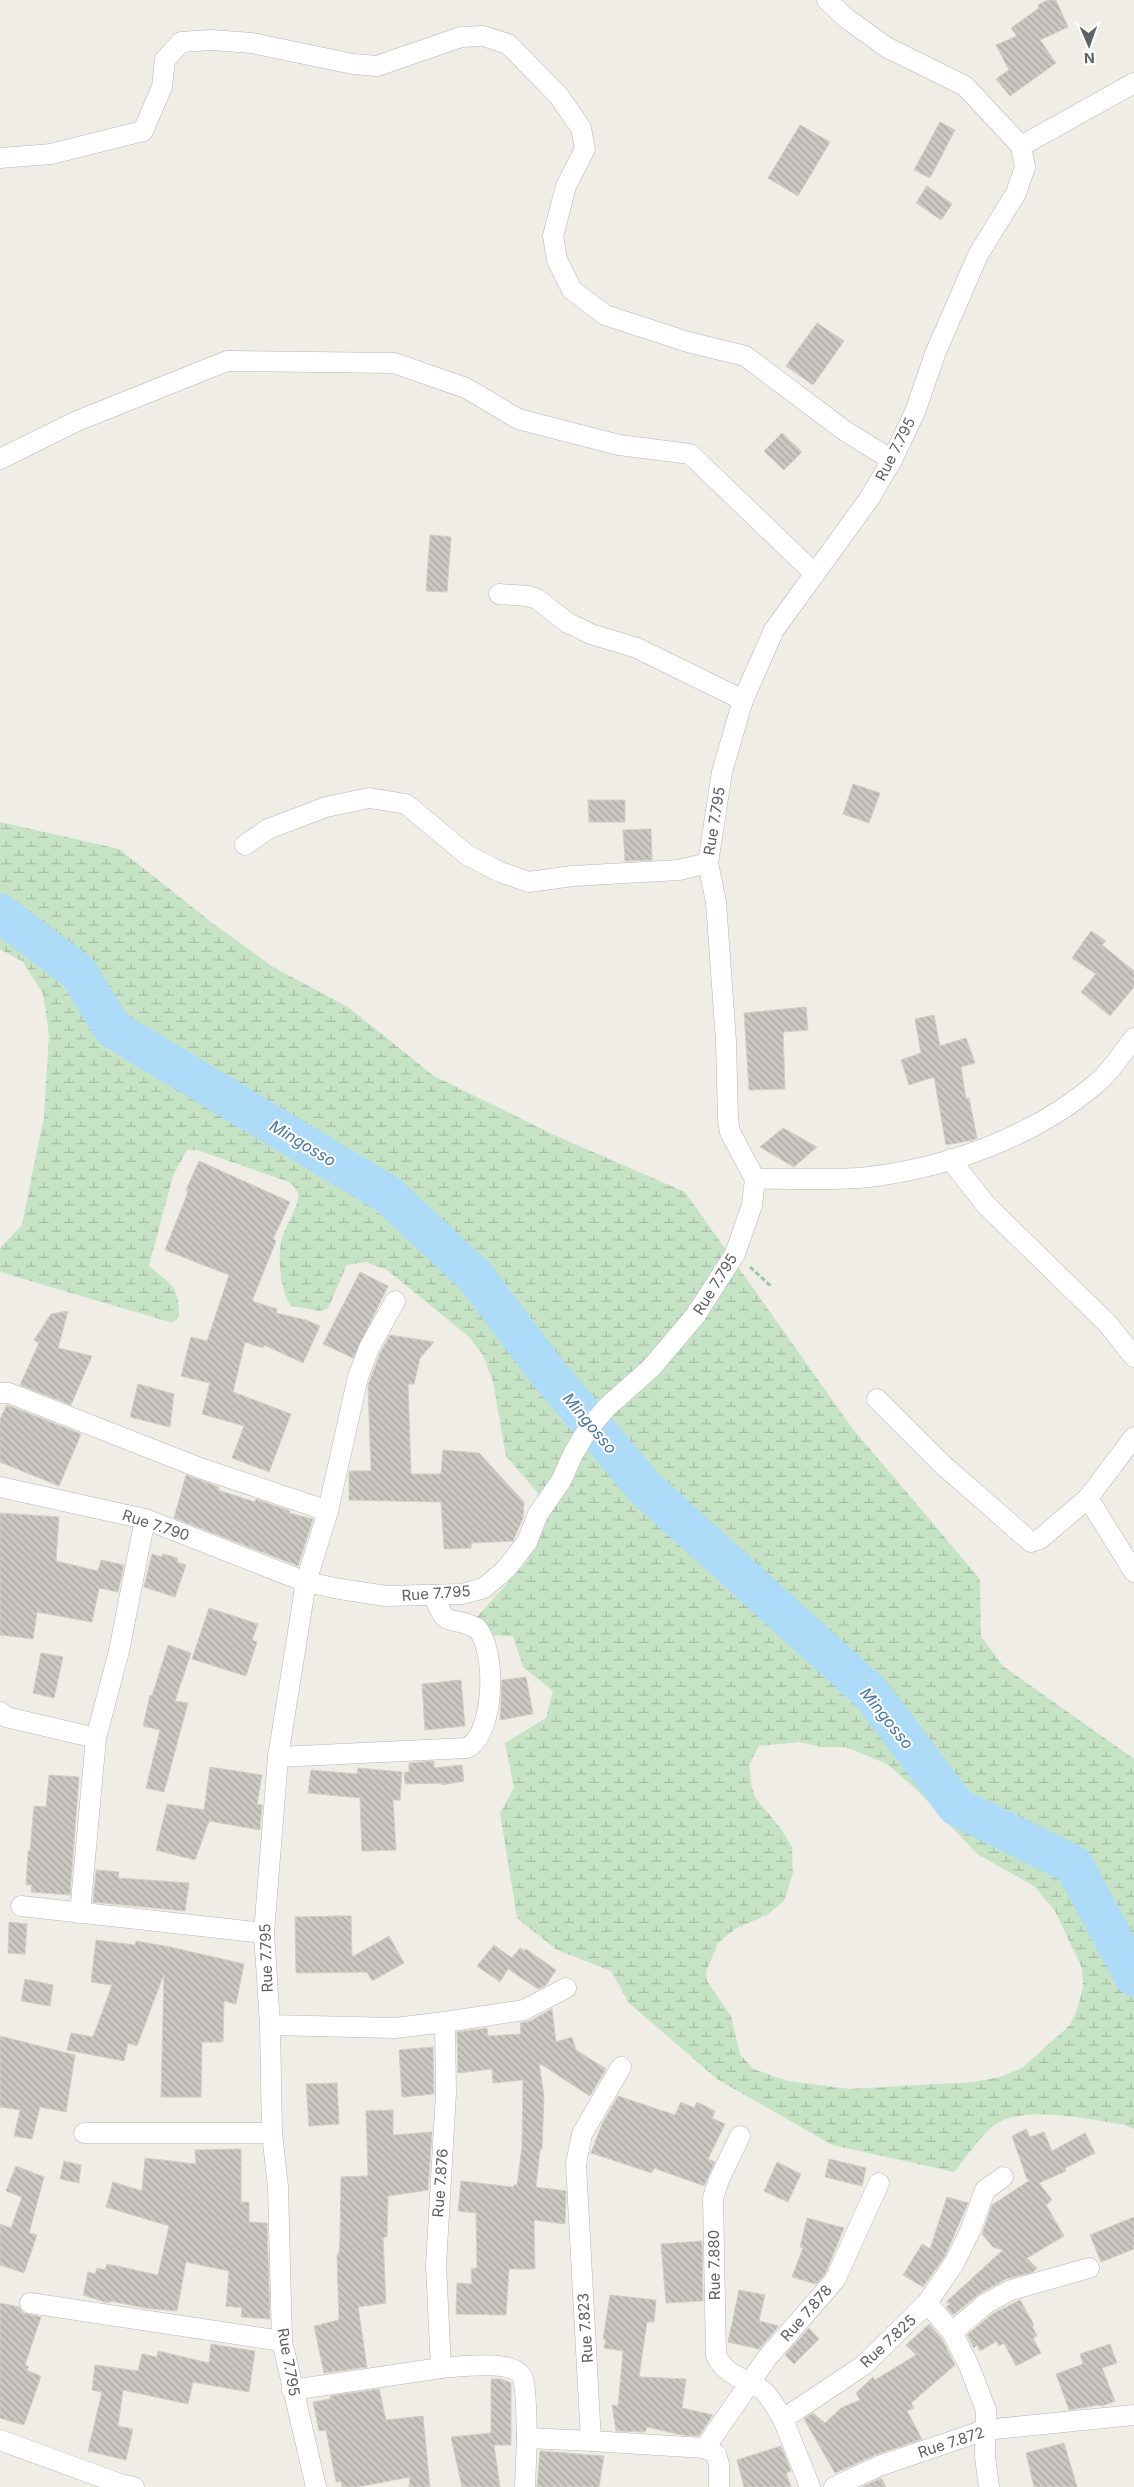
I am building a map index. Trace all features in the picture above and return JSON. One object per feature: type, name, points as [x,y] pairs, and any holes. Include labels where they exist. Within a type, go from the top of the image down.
[{"type":"street","points":[[827,0],[846,18],[886,47],[964,86],[1021,146],[1134,83]]},
{"type":"street","points":[[0,158],[51,154],[143,131],[162,87],[165,60],[181,42],[211,40],[252,42],[353,64],[377,66],[461,37],[483,36],[508,44],[558,95],[581,128],[584,149],[566,186],[553,236],[557,260],[572,290],[605,315],[688,342],[745,356],[845,430],[892,460]]},
{"type":"street","name":"Rue 7.795","points":[[316,2487],[282,2341],[278,2186],[272,2133],[270,2025],[264,1933],[278,1757],[306,1582],[386,1596],[462,1594],[484,1588],[506,1570],[527,1542],[538,1514],[561,1480],[573,1454],[588,1429],[607,1407],[651,1368],[695,1316],[735,1254],[752,1205],[755,1179],[730,1132],[728,1120],[726,1041],[716,902],[708,863],[722,772],[742,700],[774,630],[869,499],[892,460],[915,412],[935,354],[978,255],[1016,193],[1025,167],[1021,146]]},
{"type":"street","points":[[0,459],[77,421],[227,361],[394,363],[466,388],[518,419],[619,446],[690,454],[814,574]]},
{"type":"street","points":[[498,594],[528,596],[537,599],[568,623],[637,648],[742,700]]},
{"type":"street","points":[[245,845],[268,829],[326,807],[369,798],[406,804],[467,854],[500,872],[529,882],[583,876],[679,870],[708,863]]},
{"type":"street","points":[[755,1179],[867,1177],[916,1170],[986,1148],[1063,1109],[1100,1081],[1134,1038]]},
{"type":"street","points":[[950,1159],[986,1205],[1108,1324],[1134,1357]]},
{"type":"street","points":[[306,1582],[328,1511],[358,1377],[369,1348],[395,1301]]},
{"type":"street","points":[[0,1393],[9,1393],[200,1468],[328,1511]]},
{"type":"street","points":[[877,1399],[943,1465],[1031,1542],[1040,1539],[1088,1498],[1134,1437]]},
{"type":"street","name":"Rue 7.790","points":[[0,1487],[145,1519],[306,1582]]},
{"type":"street","points":[[1088,1498],[1134,1572]]},
{"type":"street","points":[[80,1913],[96,1738],[119,1651],[145,1519]]},
{"type":"street","points":[[278,1757],[467,1748],[480,1737],[489,1701],[489,1657],[481,1632],[473,1626],[446,1619],[441,1615],[434,1594]]},
{"type":"street","points":[[0,1712],[6,1716],[96,1738]]},
{"type":"street","points":[[21,1906],[264,1933]]},
{"type":"street","points":[[270,2025],[395,2028],[445,2022],[524,2010],[566,1988]]},
{"type":"street","name":"Rue 7.876","points":[[441,2368],[436,2265],[446,2093],[445,2022]]},
{"type":"street","name":"Rue 7.823","points":[[591,2441],[576,2164],[582,2134],[622,2067]]},
{"type":"street","points":[[84,2133],[272,2133]]},
{"type":"street","name":"Rue 7.880","points":[[740,2136],[719,2180],[713,2198],[716,2355],[720,2364],[731,2374],[764,2391],[783,2419]]},
{"type":"street","name":"Rue 7.825","points":[[783,2419],[864,2365],[927,2303],[954,2262],[971,2229],[985,2190],[1003,2177]]},
{"type":"street","name":"Rue 7.878","points":[[705,2448],[768,2358],[834,2280],[879,2183]]},
{"type":"street","points":[[952,2332],[985,2304],[1012,2290],[1089,2268]]},
{"type":"street","points":[[30,2303],[282,2341]]},
{"type":"street","points":[[927,2303],[952,2332],[970,2366],[986,2410],[985,2430],[989,2487]]},
{"type":"street","points":[[292,2390],[441,2368],[503,2365],[513,2368],[523,2378],[527,2438],[525,2487]]},
{"type":"street","name":"Rue 7.872","points":[[834,2487],[879,2466],[985,2430],[1134,2415]]},
{"type":"street","points":[[783,2419],[810,2487]]},
{"type":"street","points":[[527,2438],[705,2448],[716,2454],[719,2464],[719,2487]]},
{"type":"street","points":[[0,2440],[120,2484],[134,2487]]},
{"type":"path","points":[[735,1254],[772,1287]]},
{"type":"green space","points":[[0,822],[119,849],[211,922],[273,967],[348,1007],[434,1076],[552,1134],[685,1192],[853,1429],[980,1579],[981,1636],[1003,1666],[1134,1759],[1134,2129],[1124,2125],[1074,2117],[1036,2114],[1019,2116],[1003,2120],[991,2128],[954,2172],[832,2145],[717,2079],[629,2003],[611,1971],[557,1950],[517,1918],[500,1813],[514,1788],[505,1743],[546,1718],[553,1691],[523,1667],[513,1636],[483,1635],[476,1618],[527,1561],[549,1506],[506,1456],[493,1382],[483,1355],[469,1337],[387,1270],[366,1262],[347,1265],[328,1308],[320,1311],[291,1306],[282,1284],[280,1257],[281,1242],[297,1204],[298,1193],[296,1189],[289,1182],[197,1150],[187,1150],[173,1176],[149,1266],[172,1286],[175,1292],[179,1306],[179,1316],[173,1323],[0,1272],[0,1248],[22,1225],[44,1116],[49,1035],[43,994],[23,962],[0,949]],"holes":[[[800,1742],[822,1747],[846,1747],[887,1764],[918,1791],[977,1854],[1034,1886],[1055,1911],[1082,1968],[1083,1987],[1078,2007],[1070,2025],[1022,2068],[1000,2077],[973,2082],[850,2089],[788,2081],[753,2069],[740,2054],[731,2016],[707,1981],[706,1972],[718,1943],[735,1929],[767,1915],[784,1901],[793,1873],[792,1847],[782,1830],[755,1797],[749,1765],[759,1746]]]},
{"type":"building","points":[[1048,0],[1056,0],[1068,27],[1040,40],[1056,63],[1010,96],[996,79],[1009,70],[996,45],[1017,36],[1011,28],[1039,8],[1038,5]]},
{"type":"building","points":[[940,122],[955,130],[930,178],[914,170]]},
{"type":"building","points":[[800,125],[830,142],[798,196],[768,178]]},
{"type":"building","points":[[927,186],[952,204],[941,220],[916,203]]},
{"type":"building","points":[[817,323],[844,341],[813,385],[786,366]]},
{"type":"building","points":[[782,433],[802,452],[784,470],[764,451]]},
{"type":"building","points":[[430,535],[451,537],[447,592],[426,591]]},
{"type":"building","points":[[853,784],[880,793],[869,823],[843,814]]},
{"type":"building","points":[[588,800],[625,800],[625,822],[589,822]]},
{"type":"building","points":[[651,829],[652,860],[625,861],[623,830]]},
{"type":"building","points":[[1091,931],[1106,941],[1102,945],[1134,971],[1134,987],[1110,1016],[1081,992],[1096,974],[1072,958]]},
{"type":"building","points":[[806,1007],[808,1030],[783,1032],[785,1089],[749,1090],[744,1013]]},
{"type":"building","points":[[934,1015],[940,1046],[966,1038],[975,1063],[961,1067],[966,1099],[969,1098],[977,1138],[973,1140],[946,1145],[934,1077],[909,1085],[901,1060],[921,1053],[915,1019]]},
{"type":"building","points":[[783,1128],[817,1147],[794,1167],[760,1147]]},
{"type":"building","points":[[199,1161],[290,1202],[273,1239],[276,1241],[252,1301],[277,1309],[276,1313],[306,1320],[320,1326],[303,1363],[264,1345],[263,1348],[245,1342],[233,1392],[291,1414],[269,1472],[232,1458],[244,1426],[202,1414],[210,1383],[181,1376],[191,1337],[207,1341],[229,1275],[165,1250],[188,1192],[186,1190]]},
{"type":"building","points":[[360,1272],[388,1286],[353,1358],[323,1344]]},
{"type":"building","points":[[68,1311],[58,1348],[92,1356],[71,1405],[20,1385],[39,1343],[34,1340],[51,1314]]},
{"type":"building","points":[[390,1335],[434,1342],[420,1358],[414,1384],[408,1384],[411,1474],[441,1474],[443,1450],[479,1453],[524,1502],[523,1518],[513,1541],[471,1543],[471,1548],[444,1549],[441,1502],[349,1500],[349,1471],[371,1471],[368,1385],[380,1353]]},
{"type":"building","points":[[138,1384],[174,1394],[170,1427],[130,1417]]},
{"type":"building","points":[[7,1405],[81,1434],[59,1486],[0,1462],[0,1419]]},
{"type":"building","points":[[186,1475],[219,1487],[218,1490],[255,1502],[256,1499],[290,1511],[289,1513],[313,1519],[298,1566],[174,1518]]},
{"type":"building","points":[[0,1513],[59,1517],[56,1561],[98,1571],[101,1560],[124,1565],[118,1592],[99,1588],[92,1622],[37,1612],[33,1639],[0,1635]]},
{"type":"building","points":[[152,1554],[162,1557],[163,1554],[178,1558],[177,1562],[186,1565],[175,1597],[144,1587]]},
{"type":"building","points":[[209,1608],[258,1624],[252,1640],[257,1642],[246,1676],[192,1659]]},
{"type":"building","points":[[168,1645],[191,1653],[175,1701],[188,1703],[164,1792],[146,1788],[160,1730],[143,1726],[150,1695],[152,1696]]},
{"type":"building","points":[[41,1653],[63,1657],[54,1698],[33,1693]]},
{"type":"building","points":[[526,1677],[533,1714],[500,1720],[502,1680]]},
{"type":"building","points":[[461,1680],[465,1726],[425,1730],[422,1684]]},
{"type":"building","points":[[434,1761],[434,1768],[462,1765],[464,1781],[442,1785],[441,1783],[405,1784],[404,1772],[409,1772],[409,1763]]},
{"type":"building","points":[[210,1767],[262,1775],[257,1804],[262,1805],[260,1830],[209,1821],[195,1860],[156,1850],[167,1804],[204,1810]]},
{"type":"building","points":[[358,1768],[402,1772],[400,1800],[393,1800],[396,1850],[362,1851],[360,1798],[308,1793],[311,1770],[357,1774]]},
{"type":"building","points":[[49,1775],[79,1777],[70,1895],[31,1892],[32,1885],[26,1885],[34,1806],[46,1807]]},
{"type":"building","points":[[96,1870],[119,1872],[118,1878],[189,1883],[185,1911],[93,1902]]},
{"type":"building","points":[[351,1916],[352,1957],[389,1936],[404,1963],[372,1981],[367,1972],[296,1973],[295,1917]]},
{"type":"building","points":[[9,1922],[27,1924],[25,1954],[8,1953]]},
{"type":"building","points":[[96,1940],[135,1945],[136,1941],[244,1964],[236,2004],[224,2001],[223,2042],[202,2042],[201,2097],[161,2097],[164,1974],[137,2046],[128,2043],[124,2061],[67,2050],[71,2033],[93,2037],[112,1985],[91,1982]]},
{"type":"building","points":[[494,1945],[512,1958],[520,1948],[525,1951],[526,1949],[556,1970],[546,1985],[538,1989],[508,1969],[500,1982],[477,1966]]},
{"type":"building","points":[[25,1979],[53,1985],[50,2006],[21,2001]]},
{"type":"building","points":[[552,2009],[556,2042],[572,2037],[576,2050],[606,2069],[590,2096],[539,2063],[544,2096],[542,2149],[540,2150],[536,2187],[566,2191],[565,2224],[534,2220],[535,2269],[509,2269],[506,2315],[456,2314],[457,2283],[472,2284],[471,2269],[477,2268],[476,2213],[458,2211],[461,2181],[513,2187],[517,2185],[522,2147],[523,2080],[493,2083],[492,2069],[458,2073],[457,2032],[487,2028],[488,2036],[521,2034],[520,2023],[530,2021]]},
{"type":"building","points":[[0,2036],[75,2055],[66,2112],[40,2107],[32,2139],[14,2136],[20,2110],[0,2107]]},
{"type":"building","points":[[433,2047],[434,2094],[402,2097],[399,2050]]},
{"type":"building","points":[[337,2083],[339,2124],[309,2126],[306,2084]]},
{"type":"building","points":[[618,2096],[675,2115],[681,2102],[694,2108],[697,2102],[715,2111],[712,2118],[725,2124],[708,2159],[715,2162],[704,2186],[654,2168],[652,2173],[591,2153],[602,2124]]},
{"type":"building","points":[[393,2110],[393,2135],[432,2132],[428,2190],[388,2196],[387,2236],[383,2238],[386,2303],[358,2307],[367,2367],[324,2373],[314,2326],[339,2320],[337,2254],[339,2254],[340,2236],[341,2177],[368,2176],[366,2111]]},
{"type":"building","points":[[1026,2129],[1030,2137],[1044,2132],[1052,2151],[1085,2133],[1095,2153],[1065,2168],[1066,2171],[1039,2183],[1052,2200],[1046,2205],[1064,2236],[1027,2258],[1037,2268],[1033,2272],[1006,2279],[979,2294],[953,2315],[946,2307],[950,2304],[946,2302],[1003,2250],[993,2247],[982,2234],[992,2205],[1030,2180],[1027,2179],[1012,2136]]},
{"type":"building","points":[[241,2149],[241,2202],[249,2202],[249,2222],[267,2223],[270,2319],[241,2317],[242,2308],[226,2306],[229,2271],[186,2262],[177,2311],[145,2308],[110,2301],[110,2303],[83,2295],[88,2272],[95,2274],[97,2268],[105,2270],[107,2264],[158,2275],[169,2226],[106,2207],[113,2182],[142,2191],[145,2158],[196,2164],[195,2150]]},
{"type":"building","points":[[829,2159],[866,2168],[862,2186],[825,2177]]},
{"type":"building","points":[[64,2161],[81,2165],[79,2183],[60,2179]]},
{"type":"building","points":[[777,2162],[801,2174],[788,2202],[764,2191]]},
{"type":"building","points":[[16,2166],[44,2177],[29,2233],[37,2235],[24,2273],[0,2265],[0,2224],[11,2228],[22,2197],[6,2191]]},
{"type":"building","points":[[947,2197],[968,2203],[945,2256],[923,2287],[903,2275],[922,2244],[930,2249]]},
{"type":"building","points":[[1134,2217],[1134,2249],[1101,2262],[1090,2235]]},
{"type":"building","points":[[807,2218],[844,2228],[825,2274],[816,2284],[792,2277],[803,2248],[800,2247]]},
{"type":"building","points":[[702,2241],[703,2301],[666,2303],[661,2244]]},
{"type":"building","points":[[739,2290],[765,2295],[759,2321],[779,2326],[759,2349],[728,2342]]},
{"type":"building","points":[[610,2295],[656,2300],[654,2322],[647,2322],[639,2377],[686,2379],[682,2408],[713,2415],[699,2436],[682,2435],[647,2427],[645,2432],[616,2431],[612,2405],[618,2406],[623,2351],[604,2348],[606,2339],[603,2339]]},
{"type":"building","points":[[1020,2300],[1034,2325],[1032,2326],[1037,2336],[1033,2338],[1041,2353],[1016,2366],[1004,2343],[999,2346],[997,2341],[980,2351],[977,2345],[974,2348],[967,2335],[992,2314]]},
{"type":"building","points":[[0,2303],[19,2307],[23,2313],[41,2317],[25,2365],[29,2367],[26,2370],[41,2376],[24,2425],[0,2418]]},
{"type":"building","points":[[929,2324],[942,2339],[955,2365],[911,2403],[914,2408],[907,2411],[922,2439],[875,2455],[835,2473],[804,2419],[813,2413],[825,2423],[841,2408],[860,2400],[856,2393],[873,2377],[875,2380],[916,2355],[906,2345]]},
{"type":"building","points":[[809,2328],[819,2339],[794,2364],[785,2355]]},
{"type":"building","points":[[211,2344],[255,2351],[249,2392],[193,2382],[188,2404],[123,2390],[118,2426],[133,2429],[126,2460],[88,2451],[102,2392],[92,2390],[95,2365],[138,2371],[142,2354],[157,2357],[158,2351],[209,2363]]},
{"type":"building","points":[[1110,2344],[1117,2363],[1102,2368],[1115,2401],[1102,2406],[1069,2410],[1056,2374],[1083,2364],[1080,2354]]},
{"type":"building","points":[[491,2379],[501,2379],[511,2383],[511,2445],[494,2445],[500,2487],[462,2487],[451,2437],[491,2433]]},
{"type":"building","points":[[379,2389],[386,2420],[423,2416],[430,2487],[409,2487],[410,2477],[357,2487],[342,2487],[341,2481],[336,2482],[326,2430],[319,2431],[313,2402],[330,2399],[330,2396]]},
{"type":"building","points":[[1064,2443],[1077,2487],[1034,2487],[1026,2453]]},
{"type":"building","points":[[781,2446],[791,2471],[786,2473],[791,2487],[744,2487],[737,2460]]},
{"type":"building","points":[[540,2451],[604,2456],[599,2487],[537,2487]]},
{"type":"building","points":[[881,2478],[886,2487],[862,2487]]},
{"type":"waterway","name":"Mingosso","points":[[0,913],[78,972],[113,1029],[387,1194],[475,1276],[545,1369],[645,1488],[871,1693],[957,1807],[1074,1865],[1134,1977]]}]
